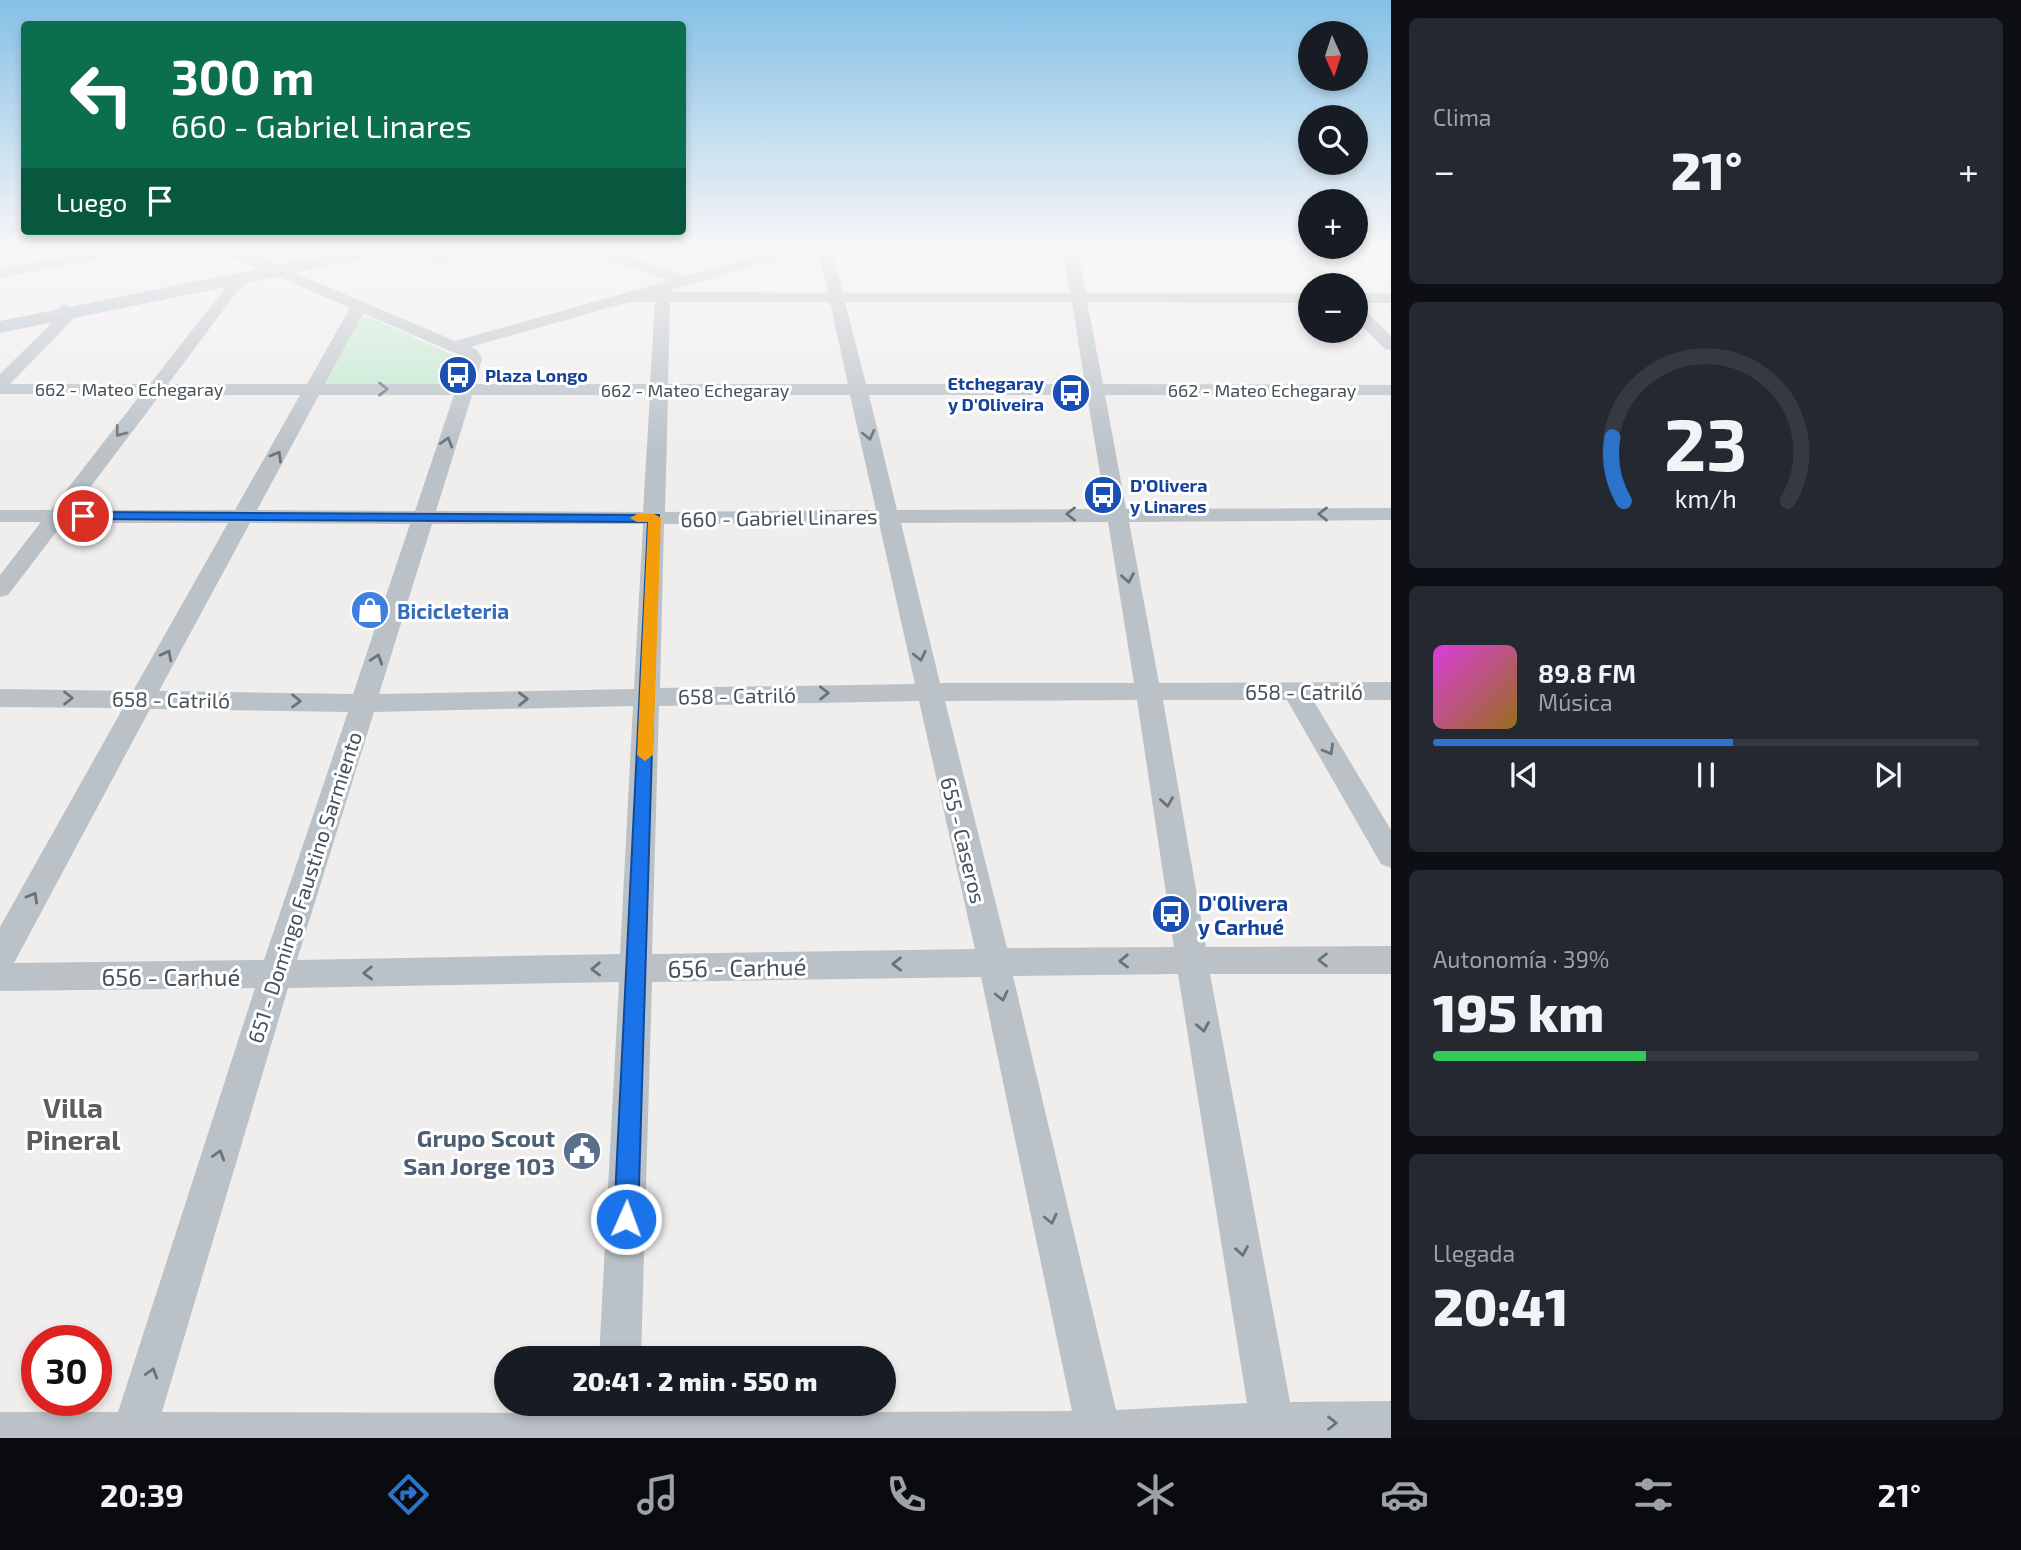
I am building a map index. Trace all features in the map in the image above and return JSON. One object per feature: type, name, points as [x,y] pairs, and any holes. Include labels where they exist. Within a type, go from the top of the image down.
[{"type":"main road","points":[[0,324],[40,316]]},
{"type":"street","points":[[0,386],[65,316]]},
{"type":"street","points":[[0,590],[153,389],[203,316]]},
{"type":"street","points":[[0,957],[353,316]]},
{"type":"street","points":[[385,316],[456,346],[471,354],[473,359]]},
{"type":"street","points":[[456,346],[562,316]]},
{"type":"street","points":[[620,1346],[659,390],[666,316]]},
{"type":"street","name":"655 - Caseros","points":[[841,316],[994,963],[1099,1433]]},
{"type":"street","points":[[1081,316],[1149,690],[1192,960],[1274,1431]]},
{"type":"street","points":[[1368,323],[1391,345]]},
{"type":"street","points":[[473,359],[478,346],[489,337]]},
{"type":"street","name":"651 - Domingo Faustino Sarmiento","points":[[132,1437],[473,359]]},
{"type":"street","name":"662 - Mateo Echegaray","points":[[0,386],[463,390],[1391,390]]},
{"type":"street","name":"660 - Gabriel Linares","points":[[0,516],[654,518],[1391,514]]},
{"type":"street","points":[[1295,691],[1391,856]]},
{"type":"street","name":"658 - Catriló","points":[[0,698],[363,703],[928,692],[1391,691]]},
{"type":"street","name":"656 - Carhué","points":[[0,977],[1192,960],[1391,960]]},
{"type":"street","points":[[0,1434],[132,1437],[618,1419],[916,1437],[1274,1431],[1391,1423]]},
{"type":"green space","points":[[369,317],[450,354],[463,365],[458,384],[326,384],[359,318]]},
{"type":"building","points":[[362,596],[379,596],[374,612],[356,612]]},
{"type":"slow traffic","points":[[637,518],[654,518],[645,755]]},
{"type":"place","name":"Plaza Longo","points":[[458,375]]},
{"type":"place","name":"Etchegaray y D'Oliveira","points":[[1071,393]]},
{"type":"place","name":"D'Olivera y Linares","points":[[1103,495]]},
{"type":"place","name":"Bicicleteria","points":[[370,610]]},
{"type":"place","name":"D'Olivera y Carhué","points":[[1171,914]]},
{"type":"place","name":"Grupo Scout San Jorge 103","points":[[582,1151]]},
{"type":"district","name":"Villa Pineral","points":[[73,1123]]},
{"type":"route","points":[[83,516],[654,518],[626,1219]]}]
